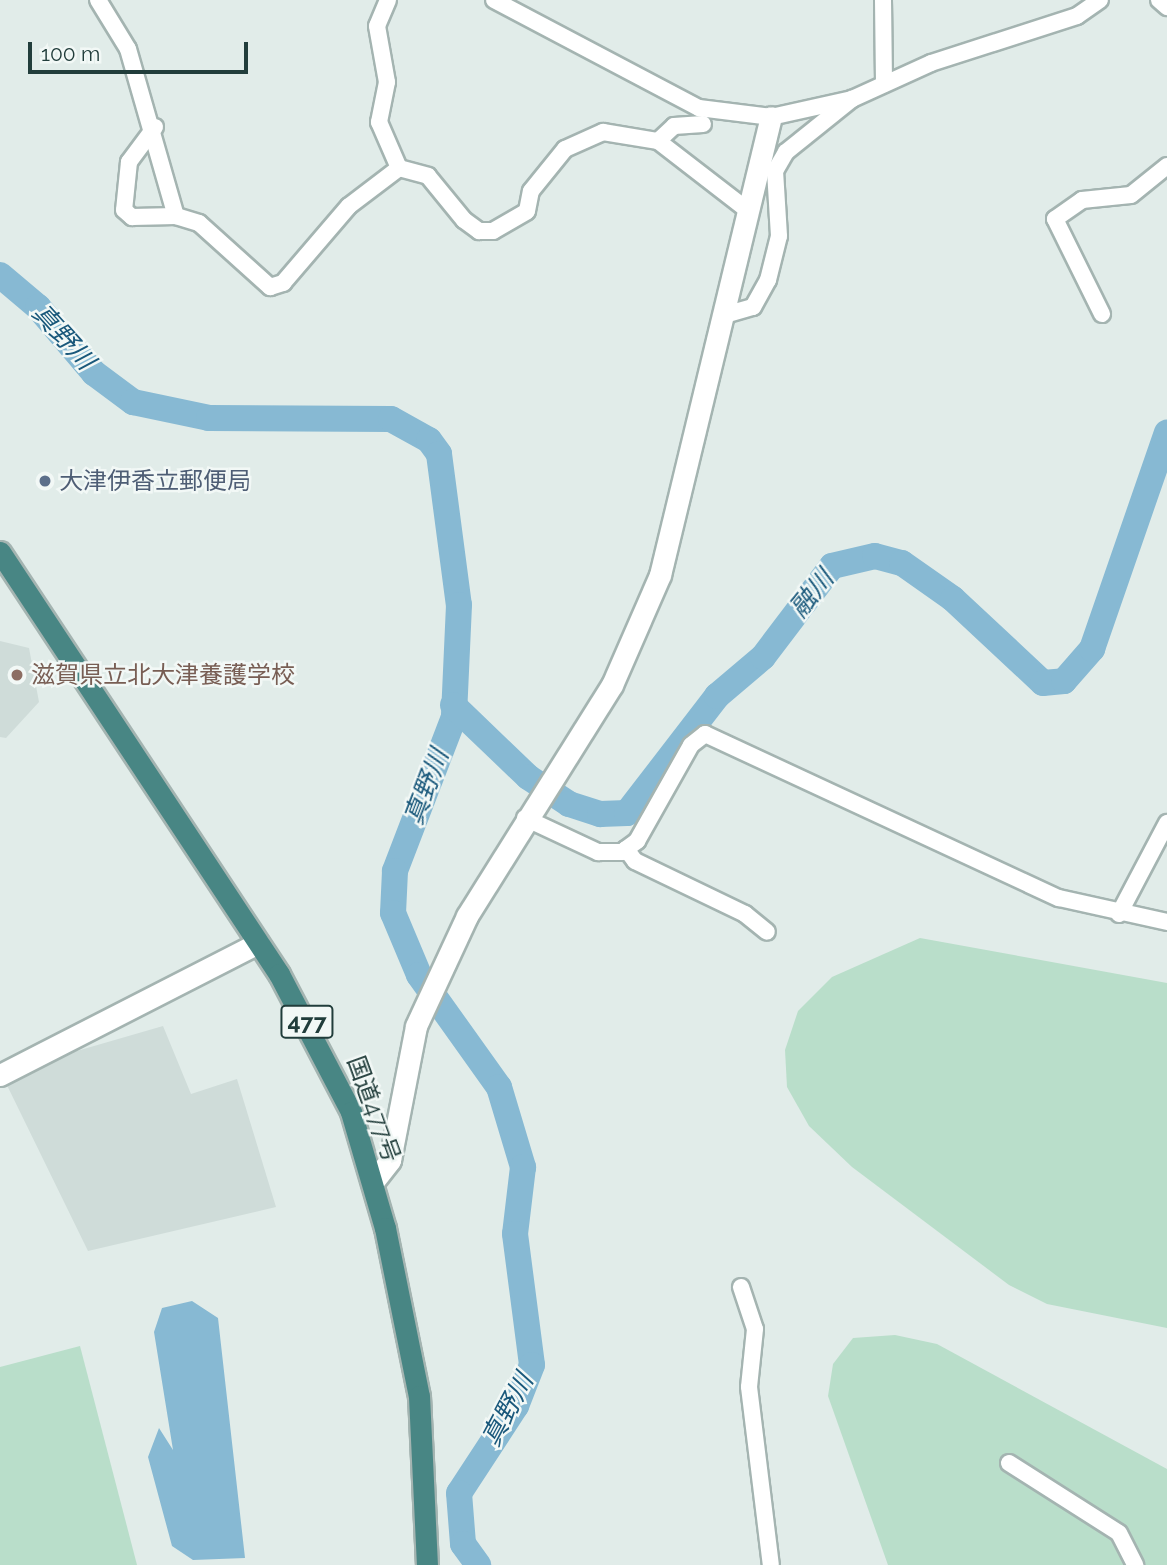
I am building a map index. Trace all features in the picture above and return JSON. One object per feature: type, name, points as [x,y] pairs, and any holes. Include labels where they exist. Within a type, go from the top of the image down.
[{"type":"highway","name":"国道477号","points":[[0,552],[258,943],[322,1047],[373,1182],[419,1396],[428,1565]]},
{"type":"street","points":[[98,0],[128,48],[155,127],[176,216]]},
{"type":"street","points":[[388,0],[377,26],[387,82],[379,122],[399,168]]},
{"type":"street","points":[[494,0],[699,108],[771,117],[852,99],[884,84],[1077,16],[1100,0]]},
{"type":"street","points":[[883,0],[884,84]]},
{"type":"street","points":[[1159,0],[1167,7]]},
{"type":"street","points":[[729,314],[753,307],[768,280],[779,236],[775,171],[786,152],[852,99]]},
{"type":"street","points":[[373,1182],[390,1160],[416,1026],[467,916],[524,818],[612,685],[640,628],[676,527],[729,314],[771,117]]},
{"type":"street","points":[[657,141],[674,125],[702,124]]},
{"type":"street","points":[[155,127],[129,162],[124,211],[132,217],[176,216],[199,223],[270,287],[283,283],[349,206],[399,168]]},
{"type":"street","points":[[399,168],[428,176],[464,220],[479,231],[493,230],[527,211],[531,191],[581,137],[603,132],[657,141],[750,212]]},
{"type":"street","points":[[1102,314],[1055,219],[1082,200],[1130,195],[1167,166]]},
{"type":"street","points":[[524,818],[598,852],[626,849],[705,734],[1059,898],[1119,914],[1167,922]]},
{"type":"street","points":[[1119,914],[1167,823]]},
{"type":"street","points":[[626,849],[635,861],[745,914],[767,932]]},
{"type":"street","points":[[0,1075],[258,943]]},
{"type":"street","points":[[741,1287],[755,1329],[749,1387],[771,1565]]},
{"type":"street","points":[[1009,1463],[1119,1533],[1135,1565]]},
{"type":"shaded area","name":"滋賀県立北大津養護学校","points":[[0,641],[29,648],[39,702],[6,738],[0,737]]},
{"type":"shaded area","points":[[163,1026],[191,1094],[237,1079],[276,1207],[88,1251],[1,1073]]},
{"type":"green space","points":[[920,938],[1167,983],[1167,1328],[1047,1304],[1009,1285],[852,1167],[809,1126],[787,1087],[785,1050],[798,1011],[832,977]]},
{"type":"green space","points":[[895,1335],[937,1344],[1167,1469],[1167,1565],[888,1565],[828,1396],[833,1364],[853,1338]]},
{"type":"green space","points":[[80,1346],[137,1565],[0,1565],[0,1367]]},
{"type":"water","points":[[192,1301],[218,1318],[245,1558],[193,1560],[172,1546],[148,1457],[159,1428],[173,1450],[154,1332],[162,1308]]},
{"type":"waterway","name":"真野川","points":[[0,275],[38,307],[94,373],[133,402],[209,418],[391,419],[429,440],[439,454],[459,605],[454,717],[395,871],[393,913],[419,975],[499,1087],[523,1167],[515,1234],[532,1365],[516,1406],[459,1493],[463,1544],[478,1565]]},
{"type":"waterway","name":"融川","points":[[453,705],[528,777],[569,804],[600,814],[627,813],[717,696],[763,657],[832,566],[875,556],[902,563],[953,599],[1043,683],[1064,681],[1092,649],[1167,433]]},
{"type":"place","name":"大津伊香立郵便局","points":[[45,481]]},
{"type":"place","name":"滋賀県立北大津養護学校","points":[[17,675]]}]
